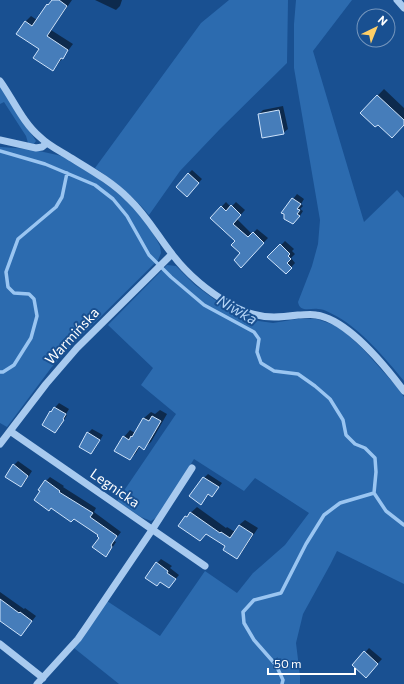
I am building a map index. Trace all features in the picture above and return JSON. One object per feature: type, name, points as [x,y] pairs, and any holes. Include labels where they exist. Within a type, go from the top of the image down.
[{"type":"street","points":[[397,0],[404,8]]},
{"type":"street","points":[[0,81],[33,131],[47,143],[104,178],[119,190],[148,220],[172,254],[202,284],[231,305],[246,312],[260,316],[274,317],[316,315],[333,320],[346,329],[376,357],[404,390]]},
{"type":"street","points":[[0,140],[36,148],[42,147],[47,143]]},
{"type":"street","name":"Warmińska","points":[[0,444],[77,348],[172,254]]},
{"type":"street","name":"Legnicka","points":[[10,431],[205,566]]},
{"type":"street","points":[[37,684],[82,632],[152,530],[192,468]]},
{"type":"street","points":[[0,644],[43,678]]},
{"type":"shaded area","points":[[229,0],[288,0],[287,63],[180,171],[149,215],[124,190],[95,168],[201,23]]},
{"type":"shaded area","points":[[296,0],[352,0],[313,51],[364,222],[397,190],[404,198],[404,381],[373,346],[347,323],[323,310],[303,309],[298,302],[312,266],[318,244],[320,220],[294,68],[294,24]]},
{"type":"shaded area","points":[[0,86],[36,141],[34,144],[28,143],[26,136],[4,102],[0,104]]},
{"type":"shaded area","points":[[0,147],[30,149],[62,156],[88,171],[126,199],[147,222],[160,246],[161,253],[158,260],[72,345],[51,368],[7,427],[0,423]]},
{"type":"shaded area","points":[[167,265],[176,266],[195,285],[226,308],[243,316],[259,321],[273,323],[297,319],[317,319],[334,325],[346,333],[363,349],[404,397],[404,584],[337,551],[303,614],[296,643],[300,684],[119,684],[74,648],[107,601],[160,636],[205,571],[237,593],[253,573],[285,545],[309,513],[255,478],[244,491],[194,459],[159,516],[151,521],[141,517],[117,501],[176,414],[141,385],[153,368],[108,325]]},
{"type":"building","points":[[52,0],[59,0],[67,6],[47,36],[68,50],[53,71],[33,58],[39,49],[16,34],[25,21],[32,26],[47,4],[48,5]]},
{"type":"building","points":[[377,95],[404,120],[404,125],[392,138],[378,125],[375,127],[360,113]]},
{"type":"building","points":[[279,110],[284,134],[262,138],[258,114]]},
{"type":"building","points":[[188,173],[199,183],[187,197],[176,187]]},
{"type":"building","points":[[292,198],[301,204],[297,209],[300,210],[297,214],[300,216],[293,224],[284,219],[284,214],[281,213]]},
{"type":"building","points":[[231,205],[241,215],[233,224],[248,237],[253,232],[264,243],[241,268],[234,260],[240,253],[231,245],[235,241],[210,218],[221,206],[226,211]]},
{"type":"building","points":[[280,244],[290,254],[288,256],[291,259],[287,263],[292,268],[286,274],[267,257]]},
{"type":"building","points":[[54,407],[66,414],[63,419],[64,420],[55,433],[42,425]]},
{"type":"building","points":[[152,416],[161,421],[144,450],[139,446],[130,460],[114,451],[123,436],[129,440],[143,418],[149,421]]},
{"type":"building","points":[[87,432],[100,440],[91,454],[79,447]]},
{"type":"building","points":[[13,464],[28,476],[21,487],[5,477]]},
{"type":"building","points":[[203,477],[219,487],[212,497],[208,494],[201,505],[189,496]]},
{"type":"building","points":[[45,480],[60,491],[59,492],[93,513],[90,517],[117,536],[106,557],[92,547],[99,538],[97,536],[98,535],[74,519],[71,522],[51,508],[49,511],[34,500],[40,491],[38,490]]},
{"type":"building","points":[[190,512],[220,533],[221,532],[230,538],[239,525],[253,534],[237,559],[223,550],[225,546],[206,534],[200,541],[178,526]]},
{"type":"building","points":[[156,562],[168,571],[167,573],[176,579],[169,588],[160,582],[157,586],[145,578]]},
{"type":"building","points":[[0,599],[32,621],[21,636],[0,621]]},
{"type":"building","points":[[364,651],[378,664],[366,678],[352,665]]},
{"type":"waterway","name":"Niwka","points":[[0,151],[45,164],[95,185],[113,199],[127,216],[149,255],[171,277],[204,305],[254,332],[259,339],[257,352],[261,363],[274,371],[298,374],[330,399],[343,420],[346,435],[355,444],[365,448],[375,458],[376,472],[374,493],[386,511],[404,525]]},
{"type":"waterway","points":[[0,372],[3,372],[14,365],[31,338],[37,316],[34,299],[29,294],[14,293],[8,287],[6,272],[18,239],[56,207],[62,197],[67,173]]},
{"type":"waterway","points":[[282,684],[283,680],[276,665],[254,640],[244,623],[243,612],[254,600],[281,593],[306,544],[324,515],[340,503],[374,493]]}]
